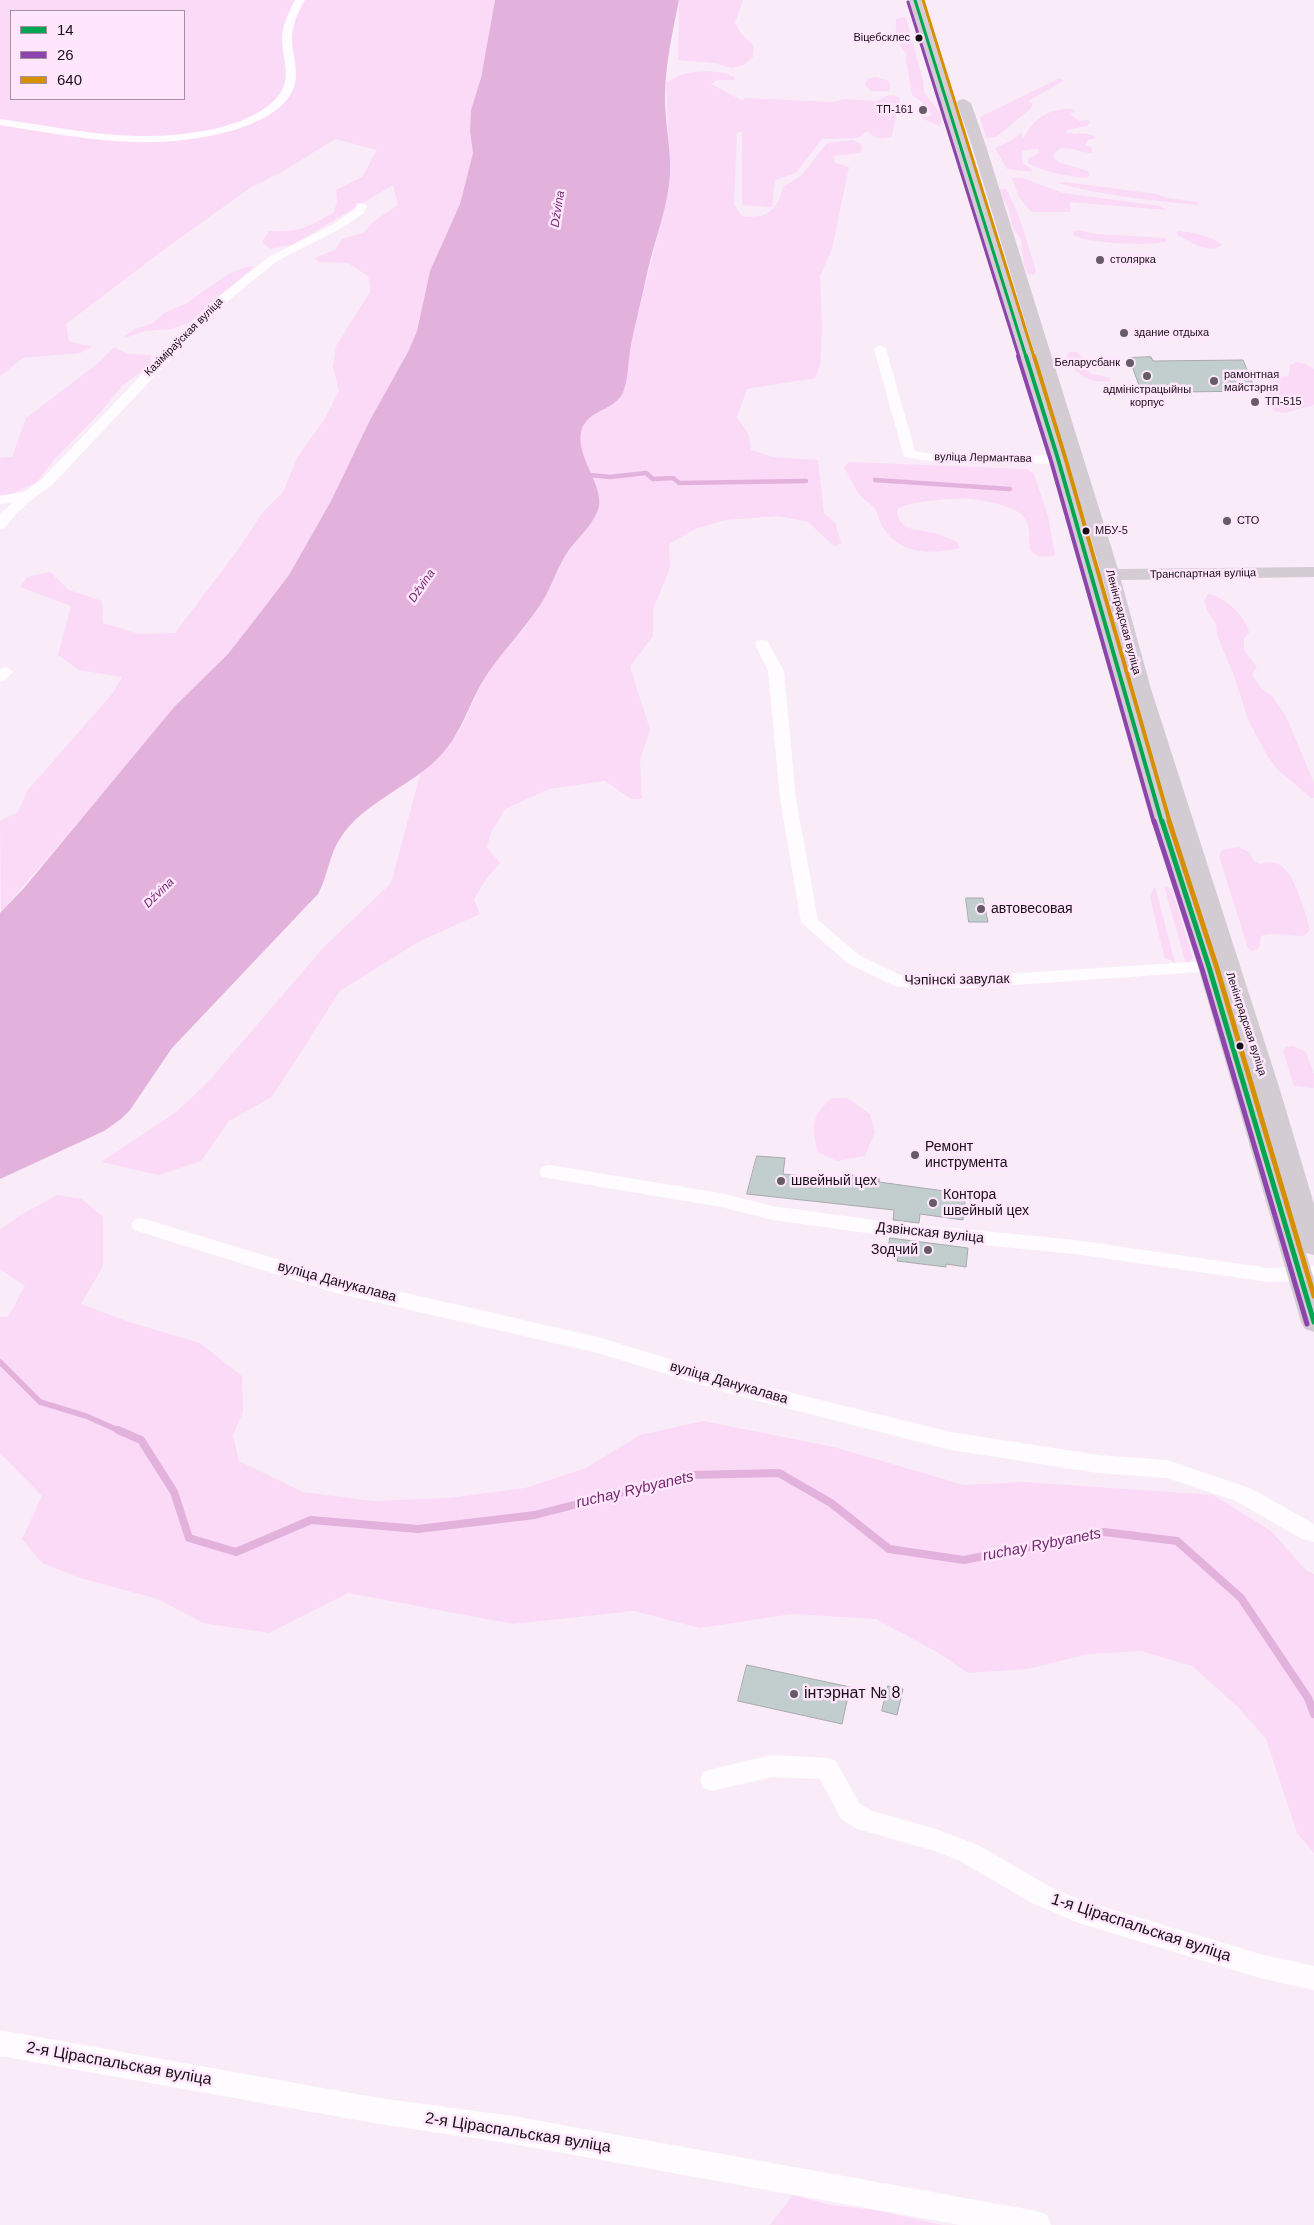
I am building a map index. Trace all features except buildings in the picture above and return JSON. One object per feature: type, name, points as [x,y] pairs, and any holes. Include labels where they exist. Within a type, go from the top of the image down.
[{"type":"main road","name":"Ленінградская вуліца","points":[[915,0],[1020,340],[1067,460]]},
{"type":"main road","name":"Ленінградская вуліца","points":[[928,0],[979,146],[1038,340],[1067,460],[1101,575],[1156,804],[1268,1090],[1314,1246]]},
{"type":"main road","name":"Транспартная вуліца","points":[[1101,575],[1314,572]]},
{"type":"main road","name":"Ленінградская вуліца","points":[[1218,966],[1307,1274],[1314,1322]]},
{"type":"street","points":[[0,122],[142,140],[225,128],[257,118],[271,109],[287,91],[290,75],[287,39],[292,12],[300,0]]},
{"type":"street","points":[[967,172],[986,173]]},
{"type":"street","name":"Казіміраўская вуліца","points":[[1,521],[28,496],[47,482],[214,306],[273,259],[336,228],[360,211],[361,206]]},
{"type":"street","points":[[1020,340],[1038,340]]},
{"type":"street","name":"вуліца Лермантава","points":[[880,349],[909,454],[935,458],[1067,460]]},
{"type":"street","name":"Казіміраўская вуліца","points":[[0,500],[28,496]]},
{"type":"street","name":"Чэпінскі завулак","points":[[762,644],[776,671],[788,799],[810,922],[853,959],[897,981],[971,982],[1218,966]]},
{"type":"street","name":"Дзвінская вуліца","points":[[549,1172],[720,1200],[773,1213],[881,1228],[1075,1248],[1268,1275],[1307,1274]]},
{"type":"street","name":"вуліца Данукалава","points":[[141,1225],[336,1285],[598,1345],[731,1386],[951,1441],[1098,1464],[1166,1469],[1244,1494],[1310,1533],[1314,1533]]},
{"type":"street","name":"1-я Ціраспальская вуліца","points":[[712,1780],[773,1766],[827,1769],[850,1811],[866,1821],[936,1840],[969,1852],[1043,1896],[1079,1911],[1260,1966],[1314,1978]]},
{"type":"street","name":"2-я Ціраспальская вуліца","points":[[0,2042],[379,2111],[513,2130],[1037,2225]]},
{"type":"shaded area","points":[[0,0],[495,0],[481,78],[471,110],[470,131],[473,153],[460,204],[430,271],[417,331],[408,352],[370,420],[331,501],[289,575],[228,654],[175,706],[146,743],[1,912],[0,821],[18,812],[27,791],[113,693],[122,677],[79,670],[58,655],[71,606],[20,587],[27,577],[50,572],[69,590],[102,601],[103,623],[139,634],[175,633],[237,551],[263,512],[283,492],[298,456],[324,420],[339,391],[333,367],[336,346],[371,290],[368,276],[348,263],[319,262],[314,258],[335,250],[342,239],[363,233],[374,221],[398,205],[393,185],[294,244],[271,249],[262,242],[269,231],[288,231],[303,228],[334,212],[337,201],[336,190],[362,177],[377,150],[335,139],[282,172],[250,188],[166,248],[66,324],[69,341],[92,347],[80,353],[23,358],[0,376]]},
{"type":"shaded area","points":[[679,0],[743,0],[735,23],[741,34],[754,46],[753,57],[744,65],[731,68],[715,63],[678,60]]},
{"type":"shaded area","points":[[906,17],[923,81],[924,93],[938,110],[942,119],[940,126],[921,118],[933,115],[921,101],[912,95],[906,59],[907,54],[898,42],[896,29],[896,19]]},
{"type":"shaded area","points":[[708,71],[725,73],[734,77],[735,80],[717,80],[711,84],[743,101],[744,98],[833,102],[846,99],[877,101],[893,95],[900,98],[892,136],[878,138],[867,131],[858,138],[822,139],[796,173],[775,180],[772,207],[742,205],[742,131],[737,133],[734,204],[742,216],[750,217],[770,212],[778,202],[783,187],[801,176],[827,143],[853,140],[861,144],[862,150],[859,153],[834,156],[835,163],[849,167],[832,249],[820,276],[822,329],[820,366],[815,378],[747,389],[737,417],[749,435],[751,450],[773,457],[818,460],[824,513],[836,524],[841,543],[835,547],[808,522],[779,516],[725,520],[695,529],[669,544],[670,568],[653,609],[653,636],[630,667],[650,729],[640,760],[642,799],[631,799],[605,781],[549,789],[505,809],[491,833],[487,847],[500,863],[487,878],[474,899],[480,914],[418,942],[340,991],[272,1097],[229,1121],[201,1161],[159,1175],[101,1162],[175,1113],[207,1083],[324,947],[391,883],[421,771],[438,758],[460,730],[484,679],[506,647],[524,629],[549,589],[565,556],[589,525],[595,485],[582,453],[580,438],[585,421],[604,409],[624,390],[630,346],[660,226],[670,176],[666,83],[686,74]]},
{"type":"shaded area","points":[[875,77],[887,80],[890,85],[889,91],[871,91],[865,85],[867,79]]},
{"type":"shaded area","points":[[1060,78],[1063,81],[1028,101],[1033,104],[1030,109],[996,137],[986,138],[980,117]]},
{"type":"shaded area","points":[[1071,109],[1076,111],[1070,114],[1079,121],[1087,120],[1090,122],[1087,126],[1067,130],[1067,133],[1086,134],[1096,138],[1088,140],[1085,145],[1092,148],[1092,153],[1065,148],[1056,152],[1053,157],[1058,162],[1088,171],[1090,175],[1087,178],[1049,172],[1028,163],[1028,159],[1039,153],[1039,150],[1033,149],[1022,151],[1022,163],[1031,168],[1032,172],[1007,169],[995,148],[1012,140],[1022,132],[1022,139],[1033,124],[1047,113]]},
{"type":"shaded area","points":[[1012,178],[1022,178],[1063,193],[1161,206],[1166,210],[1070,202],[1070,212],[1031,212],[1019,197]]},
{"type":"shaded area","points":[[1065,182],[1157,194],[1167,198],[1199,202],[1197,205],[1127,197],[1058,183]]},
{"type":"shaded area","points":[[1006,189],[1008,192],[1019,217],[1035,267],[1036,273],[1033,275],[1027,273],[1024,266],[1021,239],[1013,228],[1008,207],[998,191]]},
{"type":"shaded area","points":[[1078,230],[1095,234],[1166,238],[1167,241],[1148,244],[1105,242],[1073,235],[1073,232]]},
{"type":"shaded area","points":[[1178,231],[1208,237],[1222,245],[1217,248],[1206,248],[1179,236],[1176,233]]},
{"type":"shaded area","points":[[249,266],[254,267],[189,323],[171,329],[145,331],[125,338],[124,336],[135,329],[153,323],[164,313],[187,303],[228,274]]},
{"type":"shaded area","points":[[114,347],[128,354],[152,355],[150,366],[123,385],[96,417],[54,460],[37,482],[14,493],[0,495],[0,458],[12,457],[26,418],[97,364]]},
{"type":"shaded area","points":[[1069,352],[1076,352],[1082,357],[1089,373],[1110,378],[1111,381],[1096,381],[1078,373],[1067,356]]},
{"type":"shaded area","points":[[1297,362],[1314,369],[1314,405],[1285,413],[1276,412],[1271,407],[1268,399],[1268,388],[1274,381],[1289,375],[1290,365]]},
{"type":"shaded area","points":[[849,462],[1027,469],[1034,474],[1048,516],[1055,555],[1042,557],[1030,550],[1029,531],[1021,514],[1011,508],[998,504],[966,499],[921,502],[910,504],[897,510],[899,518],[906,527],[943,536],[957,542],[960,548],[926,552],[906,547],[896,542],[888,534],[881,524],[876,510],[857,491],[844,467]]},
{"type":"shaded area","points":[[1208,594],[1221,599],[1234,608],[1244,620],[1249,633],[1244,638],[1244,650],[1257,667],[1252,674],[1260,687],[1273,697],[1286,716],[1314,783],[1314,798],[1311,798],[1277,769],[1268,757],[1249,722],[1233,673],[1217,635],[1216,624],[1208,612],[1204,601]]},
{"type":"shaded area","points":[[1238,847],[1249,852],[1254,861],[1260,864],[1275,863],[1285,869],[1295,884],[1310,930],[1304,936],[1265,935],[1261,936],[1259,948],[1252,951],[1248,948],[1219,856],[1222,850]]},
{"type":"shaded area","points":[[1155,886],[1175,963],[1164,957],[1150,897]]},
{"type":"shaded area","points":[[1164,886],[1172,889],[1193,958],[1186,964]]},
{"type":"shaded area","points":[[1293,1046],[1306,1052],[1314,1074],[1314,1088],[1294,1086],[1283,1051],[1286,1047]]},
{"type":"shaded area","points":[[832,1098],[847,1098],[870,1114],[875,1132],[865,1156],[837,1161],[818,1152],[814,1135],[814,1122],[820,1110]]},
{"type":"shaded area","points":[[57,1195],[82,1199],[103,1217],[103,1266],[81,1304],[129,1322],[200,1343],[242,1376],[243,1412],[233,1435],[239,1461],[303,1492],[373,1501],[448,1498],[525,1488],[586,1468],[640,1435],[703,1421],[834,1447],[964,1485],[1024,1482],[1213,1495],[1271,1531],[1307,1571],[1314,1574],[1314,1853],[1297,1833],[1266,1739],[1238,1707],[1192,1666],[1141,1651],[1088,1654],[1028,1669],[968,1673],[937,1652],[876,1619],[792,1614],[700,1628],[634,1611],[513,1624],[348,1593],[269,1633],[203,1623],[158,1599],[80,1578],[42,1563],[22,1539],[42,1496],[0,1453],[0,1317],[8,1317],[25,1286],[0,1269],[0,1230],[19,1216]]},
{"type":"shaded area","points":[[793,2195],[830,2205],[875,2210],[942,2225],[770,2225]]},
{"type":"water","name":"Dźvina","points":[[495,0],[679,0],[668,57],[665,92],[670,164],[669,187],[631,344],[626,384],[620,397],[589,419],[584,424],[581,432],[583,452],[598,492],[598,510],[591,523],[565,556],[545,597],[535,612],[486,676],[448,747],[429,767],[375,804],[351,825],[337,844],[318,894],[172,1048],[130,1110],[104,1131],[0,1179],[0,913],[24,888],[175,706],[228,654],[289,575],[331,501],[370,420],[408,352],[417,331],[430,271],[460,204],[473,153],[470,131],[471,110],[481,78]]},
{"type":"waterway","points":[[590,475],[610,477],[646,473],[653,479],[673,478],[679,483],[806,481]]},
{"type":"waterway","points":[[875,480],[1010,489]]},
{"type":"waterway","name":"ruchay Rybyanets","points":[[0,1362],[40,1402],[86,1416],[120,1431]]},
{"type":"waterway","name":"ruchay Rybyanets","points":[[118,1430],[141,1440],[174,1492],[189,1538],[236,1552],[311,1520],[418,1529],[535,1515],[689,1475],[779,1473],[831,1503],[889,1549],[964,1560],[1104,1532],[1177,1541],[1241,1598],[1308,1698],[1314,1714]]},
{"type":"transit line","name":"14","points":[[915,0],[1058,459],[1156,804],[1209,967],[1314,1322]]},
{"type":"transit line","name":"640","points":[[923,0],[1065,457],[1163,802],[1216,965],[1314,1296]]},
{"type":"transit line","name":"26","points":[[908,2],[1051,461],[1149,806],[1202,969],[1307,1324]]},
{"type":"place","name":"Віцебсклес","points":[[919,38]]},
{"type":"place","name":"ТП-161","points":[[923,110]]},
{"type":"place","name":"столярка","points":[[1100,260]]},
{"type":"place","name":"здание отдыха","points":[[1124,333]]},
{"type":"place","name":"Беларусбанк","points":[[1130,363]]},
{"type":"place","name":"адміністрацыйны корпус","points":[[1147,376]]},
{"type":"place","name":"рамонтная майстэрня","points":[[1214,381]]},
{"type":"place","name":"ТП-515","points":[[1255,402]]},
{"type":"place","name":"СТО","points":[[1227,521]]},
{"type":"place","name":"МБУ-5","points":[[1086,531]]},
{"type":"place","name":"автовесовая","points":[[981,909]]},
{"type":"place","name":"Ремонт инструмента","points":[[915,1155]]},
{"type":"place","name":"швейный цех","points":[[781,1181]]},
{"type":"place","name":"Контора швейный цех","points":[[933,1203]]},
{"type":"place","name":"Зодчий","points":[[928,1250]]},
{"type":"place","name":"інтэрнат № 8","points":[[794,1694]]}]
